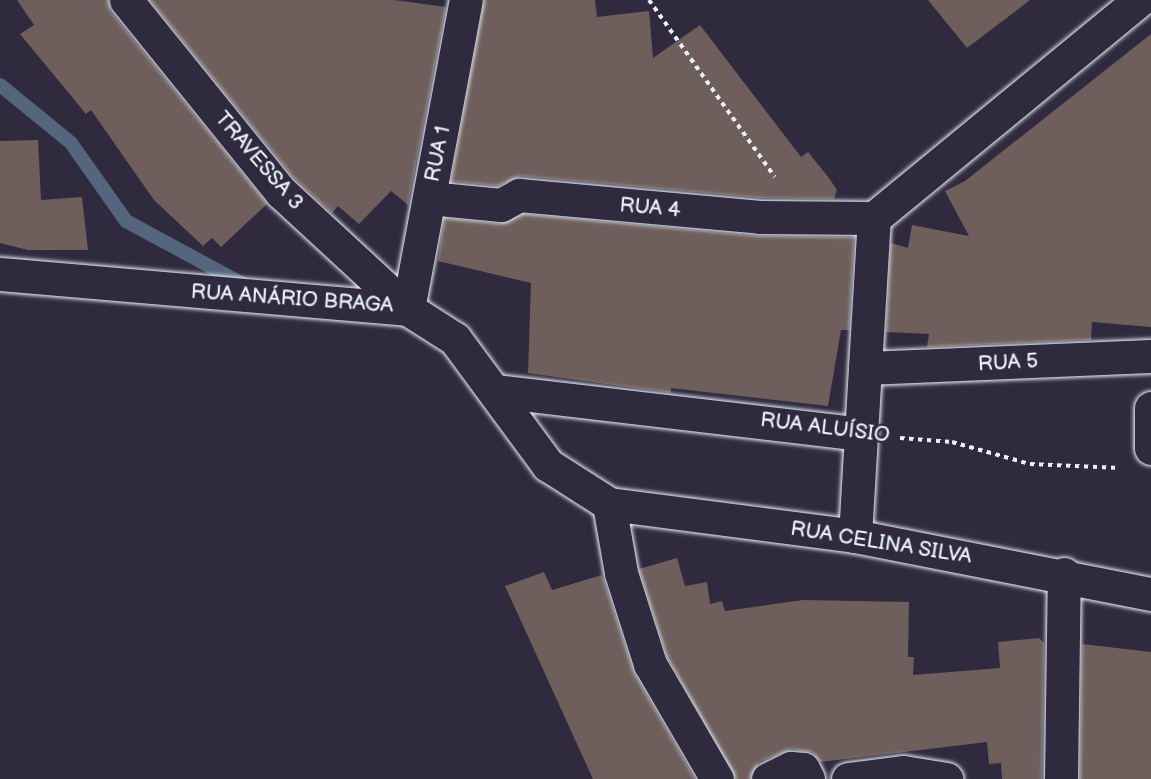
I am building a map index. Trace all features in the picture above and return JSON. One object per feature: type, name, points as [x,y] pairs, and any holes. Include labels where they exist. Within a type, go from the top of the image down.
[{"type":"street","name":"TRAVESSA 3","points":[[126,0],[281,192],[408,309]]},
{"type":"street","name":"RUA 1","points":[[408,309],[466,0]]},
{"type":"street","points":[[855,536],[874,218],[1139,0]]},
{"type":"street","name":"RUA 4","points":[[429,198],[501,205],[519,195],[806,219],[874,218]]},
{"type":"street","name":"RUA ANÁRIO BRAGA","points":[[0,274],[408,309],[455,339],[548,465],[609,504]]},
{"type":"street","name":"RUA 5","points":[[865,368],[1151,356]]},
{"type":"street","name":"RUA ALUÍSIO","points":[[496,392],[860,434]]},
{"type":"street","points":[[1141,458],[1151,408]]},
{"type":"street","points":[[609,504],[621,573],[650,664],[717,779]]},
{"type":"street","name":"RUA CELINA SILVA","points":[[609,504],[855,536],[1064,574],[1151,594]]},
{"type":"street","points":[[1061,779],[1064,574]]},
{"type":"street","points":[[768,779],[790,768],[803,769],[808,779]]},
{"type":"street","points":[[848,779],[903,771],[945,779]]},
{"type":"path","points":[[649,0],[806,219]]},
{"type":"path","name":"RUA ALUÍSIO","points":[[860,434],[952,442],[1030,464],[1141,458]]},
{"type":"building","points":[[17,0],[108,0],[111,12],[267,204],[221,247],[212,238],[203,246],[154,200],[91,110],[86,114],[20,34],[34,25]]},
{"type":"building","points":[[150,0],[394,0],[446,7],[408,205],[391,191],[359,224],[338,206],[332,213],[294,178]]},
{"type":"building","points":[[484,0],[595,0],[597,17],[649,11],[653,58],[700,25],[801,157],[808,152],[829,178],[837,190],[834,199],[761,198],[521,176],[497,186],[451,181]]},
{"type":"building","points":[[928,0],[1030,0],[967,48]]},
{"type":"building","points":[[1151,34],[1151,327],[1092,322],[1091,340],[927,347],[929,334],[886,332],[891,243],[908,248],[912,225],[969,236],[945,191],[965,181]]},
{"type":"building","points":[[38,140],[41,200],[82,197],[88,250],[28,250],[0,243],[0,141]]},
{"type":"building","points":[[523,214],[758,236],[854,237],[849,330],[841,330],[828,406],[671,388],[671,393],[528,373],[531,283],[438,261],[444,218],[499,224]]},
{"type":"building","points":[[677,558],[685,586],[707,582],[710,604],[722,601],[725,611],[803,600],[909,602],[908,657],[914,657],[913,675],[1000,668],[998,642],[1039,638],[1044,643],[1042,779],[1002,779],[1001,763],[989,764],[987,742],[820,762],[813,753],[792,749],[759,762],[750,779],[736,779],[667,656],[639,569]]},
{"type":"building","points":[[544,572],[552,590],[602,575],[634,673],[695,779],[593,779],[505,586]]},
{"type":"building","points":[[1082,644],[1151,652],[1151,779],[1080,779]]},
{"type":"waterway","points":[[0,85],[71,143],[126,221],[246,286]]}]
